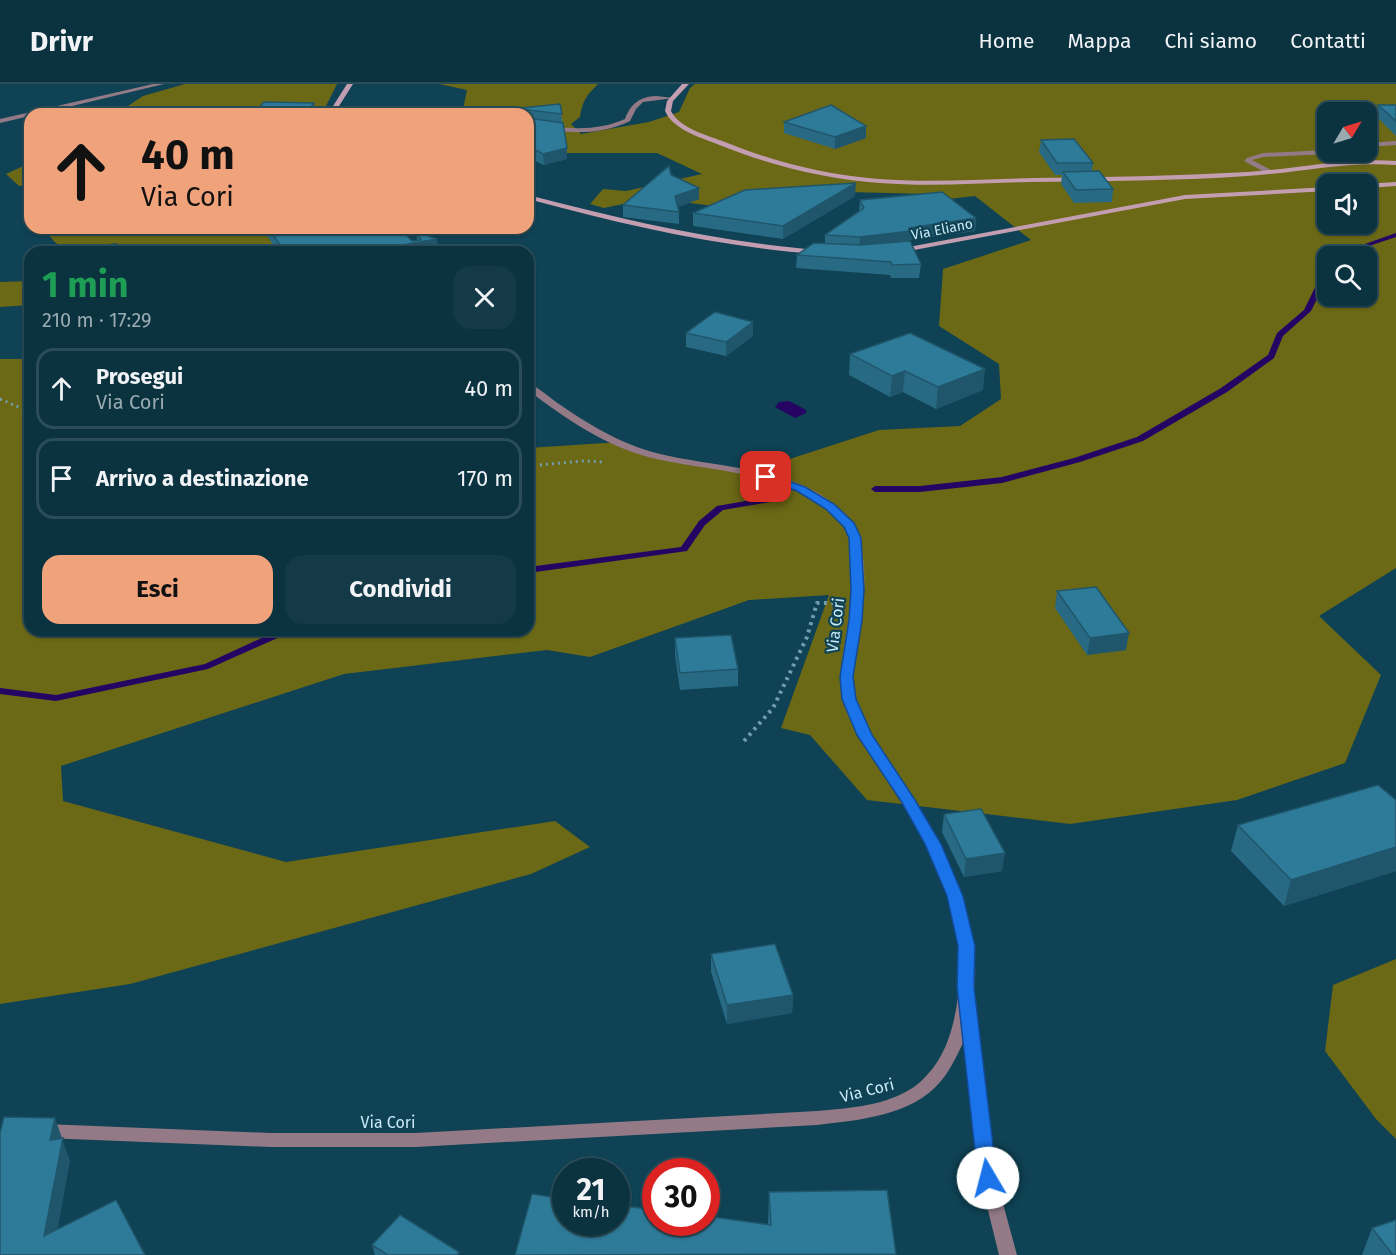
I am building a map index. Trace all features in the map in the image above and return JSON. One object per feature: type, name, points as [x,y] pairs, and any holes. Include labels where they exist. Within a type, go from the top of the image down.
[{"type":"street","points":[[57,108],[161,84]]},
{"type":"street","points":[[335,108],[350,84]]},
{"type":"street","points":[[686,84],[671,98],[667,111],[674,121],[730,148],[792,168],[856,179],[914,182],[1095,179],[1268,172],[1356,161],[1396,163]]},
{"type":"street","points":[[534,126],[570,131],[598,130],[628,120],[634,107],[640,103],[655,97],[671,98]]},
{"type":"street","points":[[0,121],[24,115]]},
{"type":"street","points":[[1377,144],[1396,143]]},
{"type":"street","points":[[1268,172],[1254,166],[1248,161],[1249,159],[1263,155],[1317,153]]},
{"type":"street","points":[[1377,185],[1396,184]]},
{"type":"street","name":"Via Eliano","points":[[887,252],[1185,197],[1317,190]]},
{"type":"street","points":[[534,199],[601,217],[689,236],[784,250],[832,253]]},
{"type":"street","name":"Via Cori","points":[[34,1131],[271,1140],[416,1140],[531,1136],[850,1114],[901,1101],[921,1090],[944,1064],[956,1038],[966,987],[964,930],[946,875],[913,809],[865,735],[849,699],[846,677],[856,620],[858,590],[856,547],[850,526],[830,506],[801,489],[750,472],[651,454],[620,442],[575,417],[534,390]]},
{"type":"street","points":[[966,987],[988,1178],[1008,1255]]},
{"type":"path","points":[[0,399],[24,409]]},
{"type":"path","points":[[534,465],[583,461]]},
{"type":"path","points":[[744,741],[773,708],[807,637],[817,603]]},
{"type":"shaded area","points":[[185,84],[337,84],[325,108],[128,108],[143,96]]},
{"type":"shaded area","points":[[439,84],[598,84],[586,99],[580,117],[571,124],[581,134],[649,122],[679,112],[690,88],[695,84],[1396,84],[1396,568],[1319,616],[1381,675],[1345,763],[1237,800],[1070,824],[867,800],[810,735],[781,728],[829,595],[749,600],[590,657],[547,650],[344,674],[61,766],[63,801],[286,862],[555,821],[590,847],[531,874],[130,984],[0,1004],[0,359],[24,359],[24,636],[534,636],[534,448],[620,442],[641,451],[750,472],[879,430],[960,426],[1001,399],[999,364],[939,326],[943,269],[1031,240],[975,196],[939,200],[928,194],[845,192],[799,217],[651,198],[604,208],[590,204],[603,189],[626,191],[702,174],[657,153],[554,153],[534,123],[534,108],[463,108],[467,90]]},
{"type":"shaded area","points":[[24,166],[24,186],[19,186],[6,174]]},
{"type":"shaded area","points":[[49,234],[305,234],[298,246],[120,246],[116,243],[99,246],[61,246]]},
{"type":"shaded area","points":[[24,281],[24,305],[0,307],[0,282]]},
{"type":"shaded area","points":[[789,401],[806,410],[806,413],[795,418],[775,407],[779,402]]},
{"type":"shaded area","points":[[1396,959],[1396,1139],[1376,1119],[1325,1051],[1333,985]]},
{"type":"building","points":[[264,102],[314,103],[310,108],[258,108]]},
{"type":"building","points":[[560,104],[562,114],[534,111],[534,108],[522,108]]},
{"type":"building","points":[[831,105],[866,126],[835,137],[784,122]]},
{"type":"building","points":[[1378,105],[1396,105],[1396,121]]},
{"type":"building","points":[[534,119],[563,123],[567,148],[543,154],[534,149]]},
{"type":"building","points":[[1074,139],[1093,163],[1057,163],[1041,140]]},
{"type":"building","points":[[669,166],[671,175],[699,188],[675,196],[679,212],[623,205]]},
{"type":"building","points":[[1099,171],[1113,189],[1076,190],[1063,172]]},
{"type":"building","points":[[856,183],[783,226],[693,213],[745,190]]},
{"type":"building","points":[[942,192],[976,218],[909,228],[911,231],[860,237],[825,235],[864,208],[860,200]]},
{"type":"building","points":[[272,234],[405,234],[412,241],[421,240],[417,234],[422,234],[437,239],[397,246],[281,246]]},
{"type":"building","points":[[910,241],[921,264],[892,265],[891,262],[797,255],[814,243],[860,245]]},
{"type":"building","points":[[715,312],[753,322],[726,342],[686,333]]},
{"type":"building","points":[[910,333],[985,369],[938,387],[905,371],[892,376],[850,354]]},
{"type":"building","points":[[1096,587],[1129,633],[1090,638],[1057,591]]},
{"type":"building","points":[[731,635],[738,669],[680,673],[675,638]]},
{"type":"building","points":[[1378,785],[1396,800],[1396,847],[1291,880],[1238,825]]},
{"type":"building","points":[[981,809],[1005,853],[966,859],[944,814]]},
{"type":"building","points":[[775,944],[793,995],[727,1005],[711,954]]},
{"type":"building","points":[[4,1117],[55,1118],[50,1140],[63,1138],[44,1236],[116,1200],[145,1255],[0,1255],[0,1133]]},
{"type":"building","points":[[887,1190],[896,1254],[515,1255],[532,1194],[552,1197],[552,1236],[630,1236],[630,1207],[642,1208],[642,1236],[720,1236],[720,1218],[771,1225],[769,1192]]},
{"type":"building","points":[[400,1215],[459,1252],[457,1255],[388,1255],[372,1245]]},
{"type":"building","points":[[1396,1220],[1396,1255],[1393,1255],[1372,1228]]},
{"type":"waterway","points":[[1364,246],[1396,235]]},
{"type":"waterway","points":[[875,489],[920,489],[1002,480],[1077,460],[1140,439],[1224,390],[1271,356],[1280,335],[1307,311],[1317,291]]},
{"type":"waterway","points":[[534,569],[684,549],[702,523],[720,508],[779,498]]},
{"type":"waterway","points":[[0,691],[56,698],[208,666],[274,636]]},
{"type":"route","points":[[766,477],[801,489],[830,506],[850,526],[855,538],[858,590],[856,620],[846,677],[849,699],[852,711],[865,735],[908,800],[933,844],[955,896],[966,946],[966,987],[988,1178]]}]
